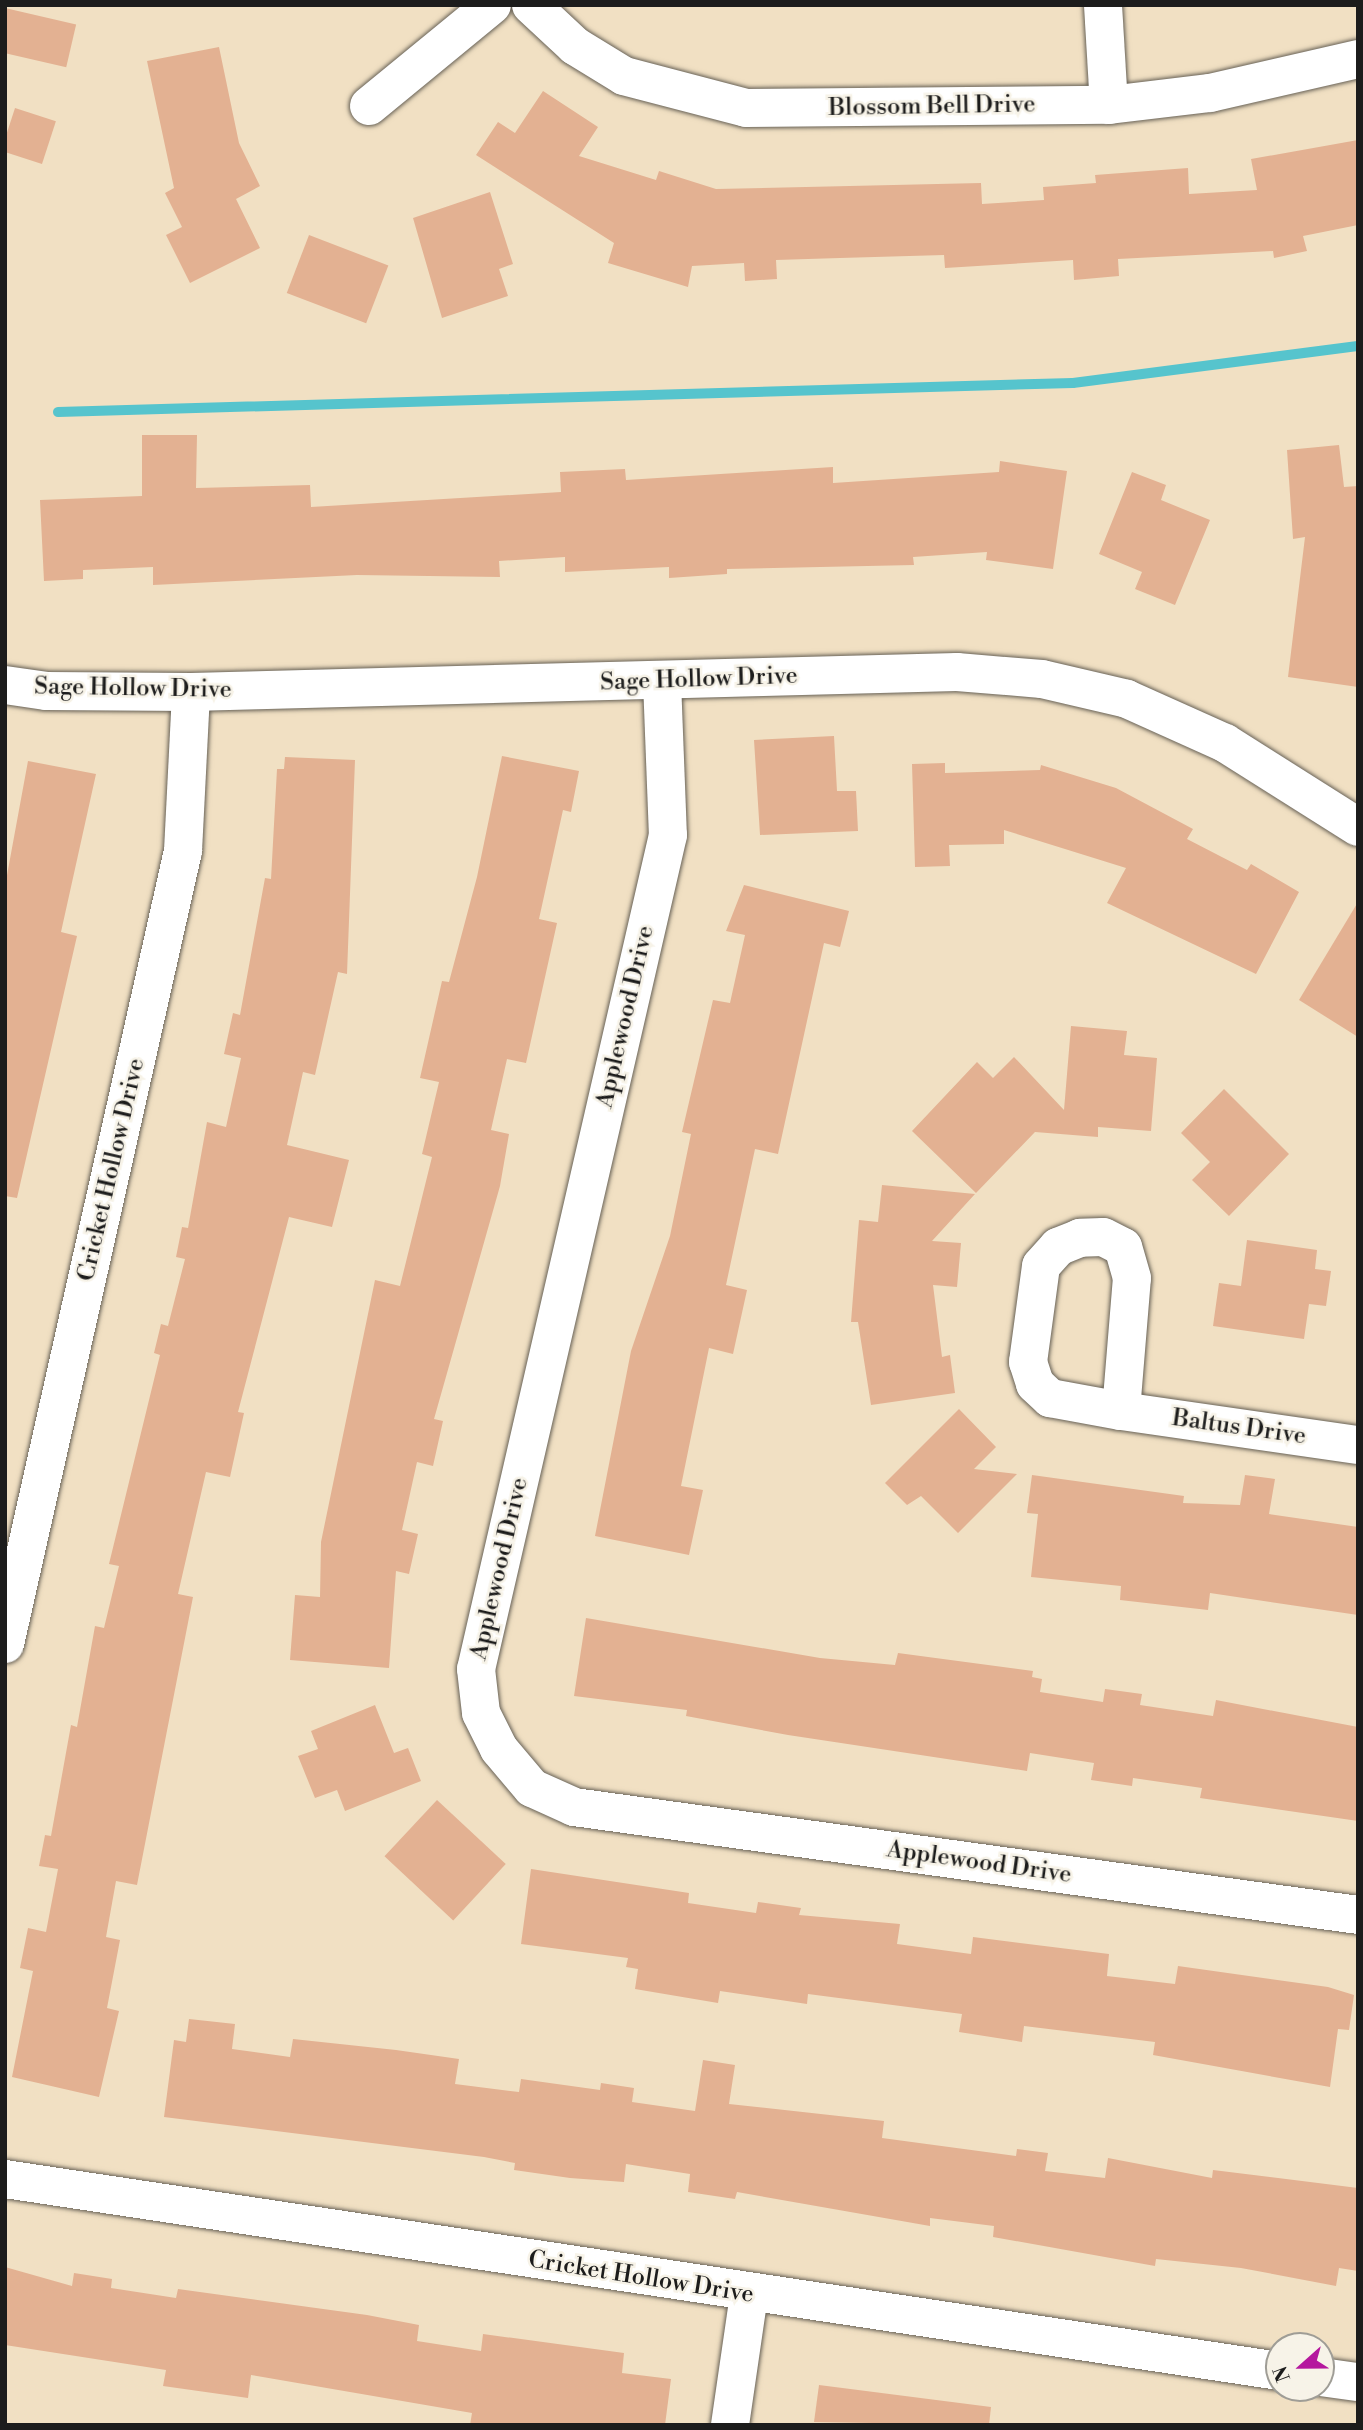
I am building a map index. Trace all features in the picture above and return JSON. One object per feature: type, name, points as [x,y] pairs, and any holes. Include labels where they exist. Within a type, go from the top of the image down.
[{"type":"street","points":[[369,106],[492,5]]},
{"type":"street","name":"Blossom Bell Drive","points":[[531,5],[575,46],[624,76],[746,108],[1109,105],[1210,93],[1358,59]]},
{"type":"street","points":[[1103,5],[1109,105]]},
{"type":"street","name":"Sage Hollow Drive","points":[[5,685],[46,691],[191,692],[957,672],[1042,679],[1128,699],[1225,743],[1358,827]]},
{"type":"street","name":"Applewood Drive","points":[[662,681],[668,835],[477,1669],[481,1713],[499,1749],[532,1788],[574,1807],[1358,1915]]},
{"type":"street","name":"Cricket Hollow Drive","points":[[5,1644],[183,851],[191,692]]},
{"type":"street","name":"Baltus Drive","points":[[1121,1411],[1358,1445]]},
{"type":"street","name":"Cricket Hollow Drive","points":[[5,2179],[749,2295],[1265,2369]]},
{"type":"street","points":[[730,2425],[749,2295]]},
{"type":"street","points":[[1335,2379],[1358,2382]]},
{"type":"building","points":[[5,8],[76,24],[66,67],[5,53]]},
{"type":"building","points":[[219,47],[239,143],[260,186],[236,199],[260,248],[190,283],[166,235],[182,227],[165,193],[174,188],[147,61]]},
{"type":"building","points":[[543,91],[598,127],[579,156],[656,180],[659,171],[716,189],[981,183],[982,204],[1044,200],[1043,187],[1096,183],[1095,175],[1188,168],[1189,194],[1257,190],[1251,159],[1358,140],[1358,225],[1303,236],[1307,251],[1274,258],[1273,251],[1118,259],[1119,276],[1074,280],[1073,260],[945,268],[944,255],[776,260],[777,279],[745,281],[744,263],[692,266],[688,287],[608,263],[614,243],[476,155],[498,122],[515,133]]},
{"type":"building","points":[[15,108],[56,121],[42,164],[5,152],[5,139]]},
{"type":"building","points":[[490,192],[513,264],[499,269],[508,296],[442,318],[413,218]]},
{"type":"building","points":[[309,235],[388,265],[366,323],[287,293]]},
{"type":"building","points":[[142,435],[197,435],[196,488],[310,485],[311,507],[561,492],[560,472],[625,469],[626,480],[833,467],[833,483],[999,472],[1000,461],[1067,471],[1053,569],[986,560],[987,552],[913,557],[914,565],[727,569],[727,574],[669,578],[669,567],[565,572],[565,557],[499,561],[500,577],[357,575],[153,585],[153,567],[83,570],[83,579],[44,581],[40,500],[142,496]]},
{"type":"building","points":[[1339,445],[1344,487],[1358,486],[1358,687],[1288,677],[1305,537],[1293,539],[1287,450]]},
{"type":"building","points":[[1132,472],[1166,485],[1161,500],[1210,520],[1175,605],[1135,589],[1142,572],[1099,554]]},
{"type":"building","points":[[834,736],[837,791],[856,791],[858,831],[760,835],[754,740]]},
{"type":"building","points":[[502,756],[579,771],[571,812],[563,810],[539,919],[557,923],[526,1063],[507,1059],[491,1130],[509,1134],[500,1186],[434,1419],[443,1421],[433,1466],[417,1462],[402,1530],[418,1534],[409,1574],[396,1571],[389,1668],[290,1660],[295,1595],[320,1597],[321,1542],[375,1280],[400,1286],[432,1157],[422,1154],[439,1082],[420,1078],[442,981],[449,982],[477,877]]},
{"type":"building","points":[[285,757],[355,760],[347,974],[338,972],[315,1075],[303,1072],[287,1145],[349,1160],[332,1227],[289,1217],[238,1412],[244,1413],[230,1477],[206,1472],[178,1594],[193,1597],[137,1885],[116,1881],[106,1937],[120,1940],[107,2008],[119,2011],[99,2097],[12,2077],[33,1971],[20,1968],[28,1928],[46,1932],[58,1869],[39,1866],[45,1835],[51,1836],[71,1725],[77,1727],[95,1626],[104,1628],[119,1566],[109,1564],[160,1355],[154,1353],[161,1324],[168,1326],[185,1259],[176,1257],[182,1227],[188,1228],[207,1122],[226,1127],[241,1058],[224,1054],[233,1013],[240,1015],[265,878],[271,879],[277,769],[284,769]]},
{"type":"building","points":[[28,761],[96,774],[61,932],[77,936],[17,1198],[5,1196],[5,886]]},
{"type":"building","points":[[945,763],[945,773],[1040,770],[1041,765],[1116,788],[1193,829],[1187,839],[1247,870],[1251,864],[1299,892],[1256,974],[1107,903],[1126,868],[1004,830],[1004,844],[949,845],[950,866],[915,867],[912,764]]},
{"type":"building","points":[[744,885],[849,911],[840,947],[824,943],[778,1154],[755,1149],[726,1285],[747,1290],[733,1354],[709,1348],[681,1486],[703,1490],[689,1555],[595,1536],[631,1351],[670,1236],[691,1134],[682,1132],[713,1000],[730,1003],[745,935],[726,931]]},
{"type":"building","points":[[1358,902],[1358,1037],[1299,1000]]},
{"type":"building","points":[[1071,1026],[1127,1031],[1124,1055],[1157,1058],[1151,1131],[1098,1127],[1098,1137],[1035,1132],[976,1193],[912,1131],[977,1062],[993,1078],[1014,1057],[1064,1110]]},
{"type":"building","points":[[1224,1089],[1289,1154],[1229,1216],[1192,1180],[1210,1162],[1181,1133]]},
{"type":"building","points":[[882,1185],[975,1194],[932,1241],[961,1243],[957,1287],[933,1285],[942,1357],[950,1355],[955,1393],[871,1405],[858,1322],[851,1322],[859,1220],[878,1222]]},
{"type":"building","points":[[1247,1240],[1317,1250],[1315,1269],[1331,1271],[1326,1306],[1309,1304],[1304,1339],[1213,1326],[1219,1283],[1241,1286]]},
{"type":"building","points":[[959,1409],[996,1447],[974,1469],[1017,1474],[958,1533],[921,1496],[907,1505],[885,1483]]},
{"type":"building","points":[[1032,1475],[1184,1496],[1183,1503],[1240,1505],[1245,1475],[1275,1479],[1269,1514],[1358,1527],[1358,1615],[1210,1593],[1208,1610],[1120,1600],[1121,1586],[1031,1577],[1038,1514],[1027,1513]]},
{"type":"building","points":[[586,1618],[820,1658],[895,1665],[898,1653],[1033,1671],[1032,1677],[1042,1679],[1040,1692],[1103,1702],[1105,1689],[1142,1694],[1140,1705],[1213,1716],[1216,1700],[1358,1727],[1358,1821],[1200,1798],[1202,1788],[1133,1778],[1132,1786],[1091,1780],[1094,1763],[1030,1753],[1027,1771],[788,1735],[686,1716],[687,1710],[574,1696]]},
{"type":"building","points":[[375,1705],[394,1753],[408,1748],[421,1781],[345,1811],[337,1790],[315,1798],[298,1756],[318,1749],[311,1731]]},
{"type":"building","points":[[437,1800],[506,1864],[453,1920],[384,1856]]},
{"type":"building","points":[[531,1869],[689,1893],[688,1903],[756,1913],[758,1902],[801,1908],[799,1915],[900,1924],[897,1944],[971,1954],[973,1937],[1109,1954],[1107,1976],[1175,1984],[1178,1966],[1328,1987],[1354,1995],[1349,2030],[1338,2029],[1330,2087],[1153,2055],[1155,2042],[1024,2026],[1022,2042],[959,2032],[962,2014],[808,1994],[807,2004],[720,1991],[718,2003],[635,1989],[638,1969],[626,1967],[628,1958],[521,1944]]},
{"type":"building","points":[[189,2019],[235,2024],[232,2049],[290,2057],[293,2039],[396,2050],[459,2059],[455,2084],[519,2092],[521,2079],[600,2090],[601,2083],[634,2088],[632,2102],[695,2111],[703,2060],[735,2065],[729,2104],[884,2121],[882,2138],[1016,2156],[1017,2149],[1048,2153],[1045,2171],[1105,2178],[1108,2158],[1212,2178],[1213,2170],[1358,2188],[1358,2271],[1339,2268],[1336,2286],[1241,2268],[1156,2259],[1155,2266],[993,2237],[994,2226],[930,2218],[930,2226],[737,2192],[735,2199],[688,2192],[690,2174],[626,2164],[624,2182],[570,2178],[514,2170],[515,2163],[484,2157],[164,2117],[174,2040],[186,2042]]},
{"type":"building","points":[[5,2267],[72,2286],[74,2273],[112,2279],[111,2288],[176,2298],[178,2289],[367,2315],[419,2325],[417,2341],[481,2351],[483,2334],[624,2353],[622,2373],[671,2379],[665,2425],[470,2425],[472,2413],[251,2375],[248,2398],[163,2386],[166,2370],[5,2345]]},
{"type":"building","points":[[819,2385],[991,2407],[989,2425],[814,2422]]},
{"type":"waterway","points":[[58,412],[1073,383],[1358,346]]}]
